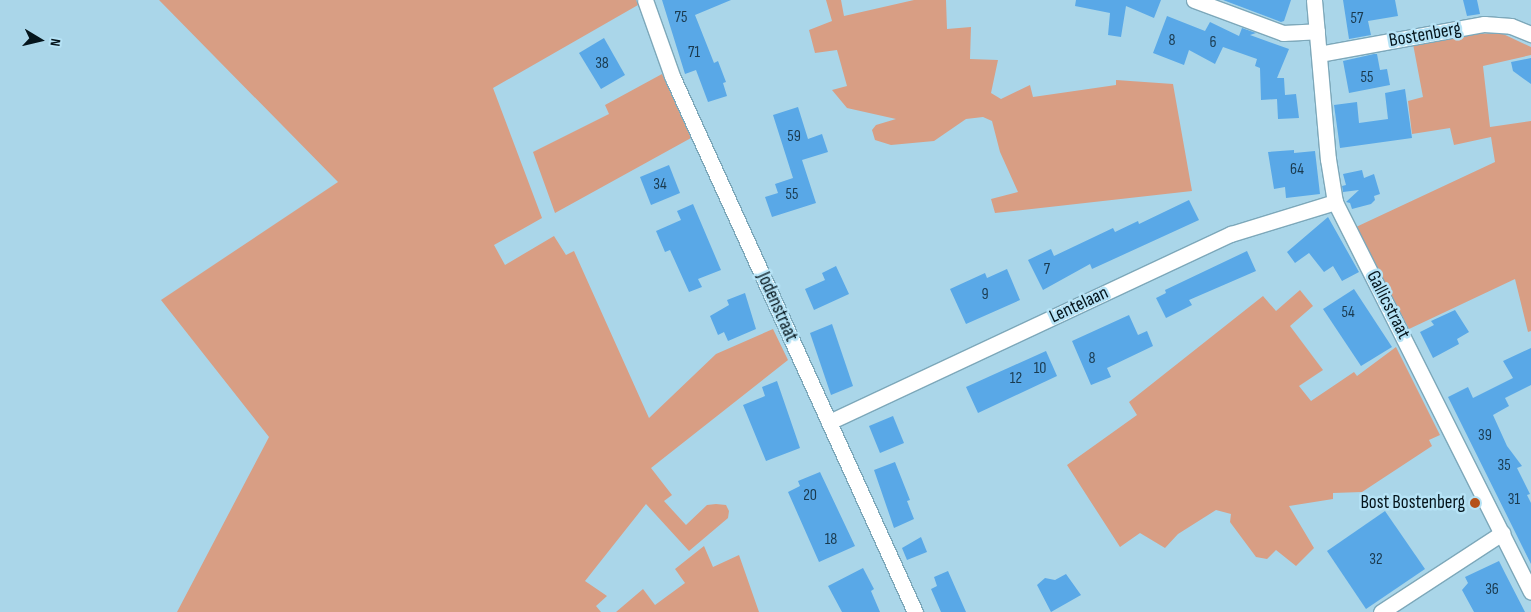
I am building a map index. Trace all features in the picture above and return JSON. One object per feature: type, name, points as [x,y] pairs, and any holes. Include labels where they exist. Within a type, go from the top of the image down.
[{"type":"street","name":"Jodenstraat","points":[[645,0],[672,76],[915,612]]},
{"type":"street","points":[[1194,0],[1283,33],[1316,31]]},
{"type":"street","name":"Gallicstraat","points":[[1314,0],[1335,202],[1531,591]]},
{"type":"street","name":"Bostenberg","points":[[1319,54],[1484,24],[1511,26],[1531,34]]},
{"type":"street","name":"Lentelaan","points":[[829,422],[1231,234],[1335,202]]},
{"type":"street","points":[[1381,612],[1502,533]]},
{"type":"shaded area","points":[[159,0],[636,0],[638,5],[493,88],[542,218],[494,245],[505,265],[554,236],[566,255],[574,251],[649,418],[716,354],[773,329],[788,360],[651,468],[672,495],[664,501],[686,525],[707,505],[726,505],[729,511],[728,518],[689,551],[646,504],[585,581],[607,596],[596,606],[601,612],[177,612],[269,437],[161,300],[338,182]]},
{"type":"shaded area","points":[[826,0],[841,0],[844,16],[914,0],[946,0],[947,29],[971,27],[970,59],[998,60],[991,93],[1001,99],[1030,85],[1033,97],[1116,85],[1116,80],[1173,84],[1192,191],[995,213],[991,199],[1018,192],[1000,152],[992,121],[983,117],[966,119],[934,141],[891,145],[875,140],[872,130],[876,125],[896,119],[847,108],[832,90],[847,86],[837,50],[815,53],[809,30],[832,21]]},
{"type":"shaded area","points":[[1501,33],[1531,47],[1531,55],[1483,66],[1490,127],[1531,121],[1531,331],[1528,332],[1515,279],[1409,329],[1356,227],[1495,162],[1491,137],[1454,145],[1450,128],[1412,134],[1408,101],[1423,97],[1413,44],[1471,34]]},
{"type":"shaded area","points":[[662,74],[691,138],[555,213],[533,152],[609,114],[605,105]]},
{"type":"shaded area","points":[[1300,290],[1313,306],[1290,326],[1323,370],[1299,386],[1311,401],[1354,372],[1357,376],[1396,347],[1440,435],[1429,440],[1432,446],[1362,492],[1333,493],[1333,499],[1289,506],[1314,548],[1296,566],[1276,550],[1267,559],[1256,557],[1230,522],[1231,514],[1216,510],[1178,534],[1165,548],[1140,533],[1120,547],[1067,465],[1137,415],[1129,402],[1263,296],[1276,311]]},
{"type":"shaded area","points":[[704,546],[713,567],[739,555],[759,612],[616,612],[643,589],[655,605],[685,583],[675,569]]},
{"type":"building","points":[[662,0],[731,0],[695,15],[714,63],[718,61],[726,82],[723,83],[727,96],[708,102],[696,70],[685,74]]},
{"type":"building","points":[[1076,0],[1161,0],[1154,18],[1126,6],[1121,37],[1108,35],[1110,13],[1075,6]]},
{"type":"building","points":[[1223,0],[1291,0],[1284,21],[1281,22]]},
{"type":"building","points":[[1343,0],[1395,0],[1398,16],[1368,21],[1371,35],[1349,39]]},
{"type":"building","points":[[1463,0],[1477,0],[1480,14],[1467,16]]},
{"type":"building","points":[[1167,16],[1205,31],[1210,22],[1239,36],[1242,28],[1256,33],[1250,35],[1289,49],[1277,78],[1284,78],[1285,95],[1296,94],[1299,118],[1278,119],[1277,99],[1261,100],[1260,68],[1255,66],[1257,59],[1223,47],[1215,64],[1189,50],[1184,65],[1153,53]]},
{"type":"building","points":[[604,38],[625,75],[601,89],[579,53]]},
{"type":"building","points":[[1377,54],[1380,70],[1387,69],[1390,85],[1349,93],[1343,61]]},
{"type":"building","points":[[1531,58],[1531,84],[1513,71],[1511,62]]},
{"type":"building","points":[[1405,89],[1412,138],[1340,148],[1334,105],[1357,102],[1359,123],[1388,119],[1385,93]]},
{"type":"building","points":[[798,107],[808,139],[822,134],[828,152],[802,160],[816,203],[772,217],[765,197],[778,193],[775,184],[793,178],[773,115]]},
{"type":"building","points":[[1294,150],[1294,153],[1315,151],[1320,194],[1286,198],[1285,187],[1274,189],[1268,152]]},
{"type":"building","points":[[669,165],[680,193],[651,205],[640,177]]},
{"type":"building","points":[[1362,170],[1364,178],[1374,174],[1380,194],[1374,196],[1375,200],[1371,204],[1352,209],[1350,203],[1346,202],[1359,190],[1343,192],[1342,186],[1346,185],[1343,174]]},
{"type":"building","points":[[1189,200],[1199,220],[1092,269],[1090,264],[1043,290],[1028,260],[1051,249],[1054,256],[1113,228],[1115,232],[1138,221],[1139,224]]},
{"type":"building","points":[[693,204],[721,270],[698,279],[702,287],[689,292],[670,250],[665,252],[656,231],[681,220],[677,211]]},
{"type":"building","points":[[1328,217],[1359,272],[1342,281],[1333,266],[1324,272],[1309,253],[1295,263],[1287,252]]},
{"type":"building","points":[[1247,251],[1256,271],[1189,300],[1192,305],[1166,318],[1156,298],[1166,293],[1165,290]]},
{"type":"building","points":[[836,266],[849,294],[814,310],[805,289],[825,280],[822,273]]},
{"type":"building","points":[[1007,269],[1020,300],[966,324],[950,289],[985,273],[987,278]]},
{"type":"building","points":[[1354,289],[1392,347],[1361,366],[1323,309]]},
{"type":"building","points":[[745,293],[756,329],[728,341],[724,332],[718,335],[710,316],[729,305],[727,300]]},
{"type":"building","points":[[1455,310],[1469,332],[1457,339],[1459,344],[1433,358],[1420,332],[1434,325],[1431,321]]},
{"type":"building","points":[[1129,315],[1138,335],[1147,331],[1153,346],[1107,368],[1111,377],[1091,385],[1072,341]]},
{"type":"building","points":[[832,324],[853,386],[831,395],[810,333]]},
{"type":"building","points":[[1531,348],[1531,385],[1505,398],[1509,406],[1493,415],[1507,446],[1522,466],[1517,468],[1530,494],[1527,495],[1531,503],[1531,564],[1448,397],[1468,387],[1473,398],[1513,378],[1503,361]]},
{"type":"building","points":[[1046,351],[1057,376],[978,413],[966,387]]},
{"type":"building","points":[[777,381],[800,448],[766,461],[743,405],[765,396],[762,387]]},
{"type":"building","points":[[893,416],[904,443],[880,453],[869,426]]},
{"type":"building","points":[[895,462],[910,500],[907,501],[914,519],[894,528],[874,470]]},
{"type":"building","points":[[820,472],[855,546],[819,562],[788,492],[800,486],[798,481]]},
{"type":"building","points":[[1385,511],[1425,569],[1366,609],[1327,551]]},
{"type":"building","points":[[921,537],[927,552],[907,560],[902,548]]},
{"type":"building","points":[[1499,561],[1525,612],[1474,612],[1462,590],[1468,583],[1465,577]]},
{"type":"building","points":[[863,568],[874,589],[871,591],[880,612],[842,612],[828,586]]},
{"type":"building","points":[[948,571],[966,612],[941,612],[931,589],[937,586],[934,577]]},
{"type":"building","points":[[1066,574],[1081,595],[1051,612],[1037,585],[1045,578],[1055,580]]},
{"type":"place","name":"Bost Bostenberg","points":[[1475,503]]}]
